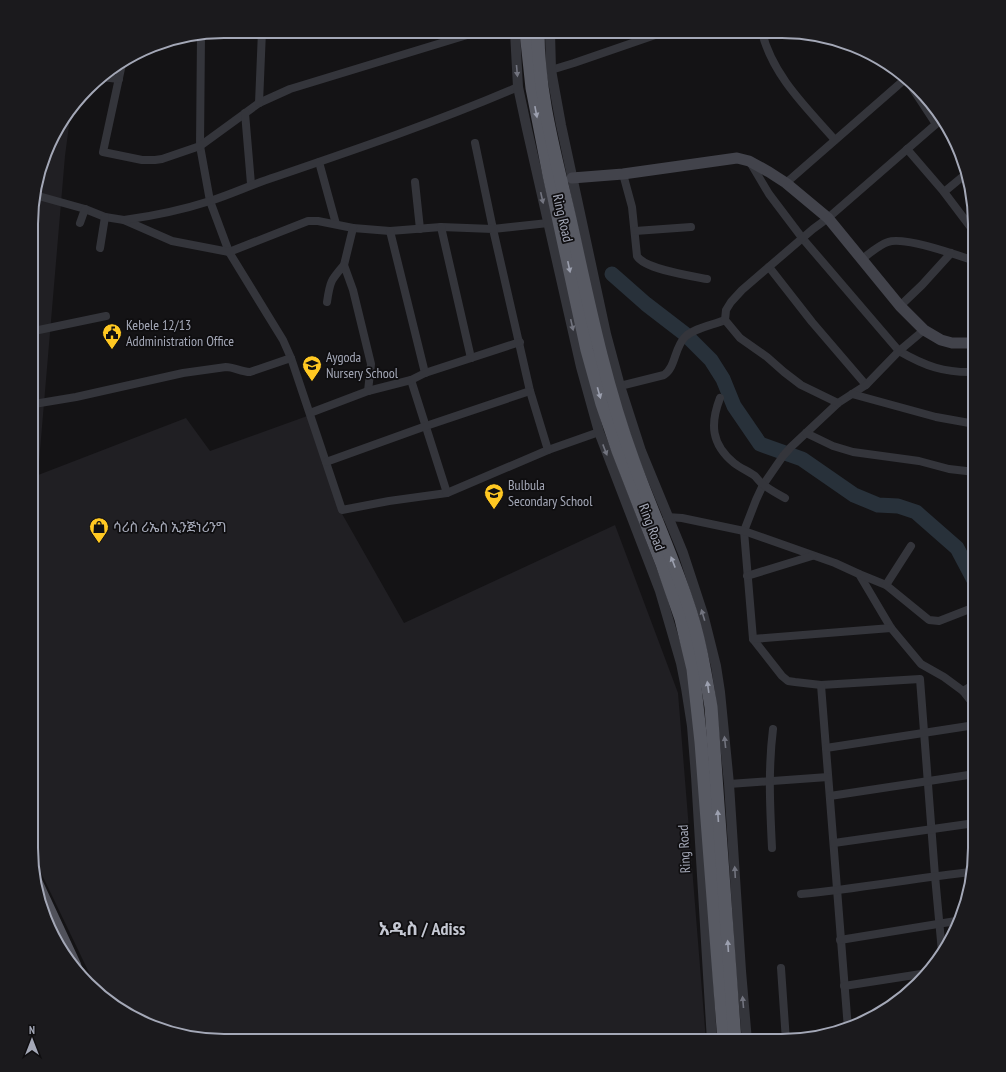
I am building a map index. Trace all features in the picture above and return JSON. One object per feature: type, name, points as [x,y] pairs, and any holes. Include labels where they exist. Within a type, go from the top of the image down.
[{"type":"highway","name":"Ring Road","points":[[527,38],[532,88],[549,175],[587,350],[602,404],[618,451],[662,564],[681,619],[693,668],[701,742],[723,1034]]},
{"type":"highway","name":"Ring Road","points":[[538,38],[541,81],[548,124],[611,393],[633,461],[688,602],[705,669],[711,707],[734,1034]]},
{"type":"main road","points":[[572,178],[623,174],[737,158],[749,161],[786,183],[828,218],[900,306],[924,330],[941,340],[952,343],[968,343]]},
{"type":"main road","points":[[48,907],[65,944]]},
{"type":"street","points":[[260,103],[262,38]]},
{"type":"street","points":[[121,69],[104,152],[142,160],[155,160],[200,146],[244,113],[260,103],[290,89],[458,38]]},
{"type":"street","name":"Ring Road","points":[[515,38],[518,87],[581,367],[599,432],[660,591],[681,663],[686,688],[692,726],[696,776],[712,1034]]},
{"type":"street","name":"Ring Road","points":[[550,38],[551,70],[561,125],[606,334],[620,386],[641,450],[683,553],[710,640],[720,692],[729,784],[746,1034]]},
{"type":"street","points":[[551,70],[574,64],[647,38]]},
{"type":"street","points":[[763,38],[765,46],[790,88],[835,140]]},
{"type":"street","points":[[201,40],[200,146],[210,201],[229,252],[283,340],[291,358],[342,510],[389,501],[447,493],[548,450],[599,432]]},
{"type":"street","points":[[109,78],[119,79]]},
{"type":"street","points":[[786,183],[902,82]]},
{"type":"street","points":[[124,220],[154,215],[210,201],[251,184],[319,162],[469,108],[518,87]]},
{"type":"street","points":[[838,403],[801,385],[768,357],[740,338],[725,320],[726,310],[742,290],[828,218],[936,124],[918,96]]},
{"type":"street","points":[[244,113],[251,184]]},
{"type":"street","points":[[475,143],[530,391],[548,450]]},
{"type":"street","points":[[907,149],[944,192],[968,224]]},
{"type":"street","points":[[749,161],[769,194],[803,239],[900,351],[916,361],[932,368],[945,371],[968,372]]},
{"type":"street","points":[[319,162],[336,224]]},
{"type":"street","points":[[623,174],[632,207],[637,256],[639,260],[646,264],[684,275],[707,279]]},
{"type":"street","points":[[944,192],[962,177]]},
{"type":"street","points":[[415,182],[420,229]]},
{"type":"street","points":[[41,197],[85,209],[105,217],[124,220],[172,242],[229,252],[308,222],[318,221],[354,228],[390,231],[441,227],[493,229],[548,223]]},
{"type":"street","points":[[80,223],[85,209]]},
{"type":"street","points":[[100,248],[105,217]]},
{"type":"street","points":[[441,227],[471,358]]},
{"type":"street","points":[[635,231],[690,227]]},
{"type":"street","points":[[327,302],[330,284],[344,265],[354,228]]},
{"type":"street","points":[[390,231],[425,373]]},
{"type":"street","points":[[862,259],[887,242],[895,240],[932,247],[968,259]]},
{"type":"street","points":[[900,306],[922,286],[951,253]]},
{"type":"street","points":[[344,265],[353,290],[371,364],[368,391]]},
{"type":"street","points":[[769,267],[812,322],[866,385]]},
{"type":"street","points":[[38,330],[106,316]]},
{"type":"street","points":[[620,386],[664,375],[669,372],[679,346],[686,336],[694,331],[725,320]]},
{"type":"street","points":[[920,679],[821,685],[788,681],[782,676],[753,639],[744,531],[763,485],[790,447],[838,403],[866,385],[900,351],[924,330]]},
{"type":"street","points":[[310,413],[368,391],[410,380],[425,373],[520,342]]},
{"type":"street","points":[[38,403],[76,397],[183,373],[226,367],[231,367],[243,372],[250,372],[291,358]]},
{"type":"street","points":[[410,380],[447,493]]},
{"type":"street","points":[[326,462],[530,391]]},
{"type":"street","points":[[852,394],[936,417],[968,423]]},
{"type":"street","points":[[720,398],[715,411],[713,424],[715,436],[721,448],[734,462],[757,477],[763,485],[785,498]]},
{"type":"street","points":[[806,433],[833,446],[853,452],[919,461],[949,469],[968,471]]},
{"type":"street","points":[[668,517],[682,518],[744,531],[835,563],[886,585],[933,622],[968,610]]},
{"type":"street","points":[[886,585],[911,546]]},
{"type":"street","points":[[747,576],[812,556]]},
{"type":"street","points":[[859,574],[891,628],[921,664],[944,677],[963,691],[968,697]]},
{"type":"street","points":[[753,639],[891,628]]},
{"type":"street","points":[[921,664],[920,679],[923,734],[941,944]]},
{"type":"street","points":[[821,685],[847,1022]]},
{"type":"street","points":[[963,691],[968,688]]},
{"type":"street","points":[[826,748],[968,726]]},
{"type":"street","points":[[772,848],[769,782],[770,752],[773,729]]},
{"type":"street","points":[[830,796],[968,775]]},
{"type":"street","points":[[729,784],[828,777]]},
{"type":"street","points":[[834,843],[968,824]]},
{"type":"street","points":[[801,894],[837,891],[966,873]]},
{"type":"street","points":[[840,940],[953,921]]},
{"type":"street","points":[[780,968],[785,1034]]},
{"type":"street","points":[[844,986],[919,974]]},
{"type":"shaded area","points":[[70,120],[65,156],[38,474],[38,212],[44,176],[48,164],[57,142]]},
{"type":"shaded area","points":[[310,415],[341,512],[404,623],[615,525],[678,693],[705,1034],[212,1034],[176,1028],[153,1020],[121,1003],[93,981],[40,870],[38,860],[38,475],[186,418],[210,451]]},
{"type":"waterway","points":[[612,274],[646,304],[685,334],[711,360],[723,379],[734,406],[760,444],[802,459],[854,495],[878,505],[898,506],[916,512],[957,548],[968,569]]},
{"type":"place","name":"Kebele 12/13 Addministration Office","points":[[112,350]]},
{"type":"place","name":"Aygoda Nursery School","points":[[312,382]]},
{"type":"place","name":"Bulbula Secondary School","points":[[494,510]]},
{"type":"place","name":"ሳሪስ ሪኤስ ኢንጅነሪንግ","points":[[99,544]]},
{"type":"district","name":"አዲስ / Adiss","points":[[422,928]]}]
